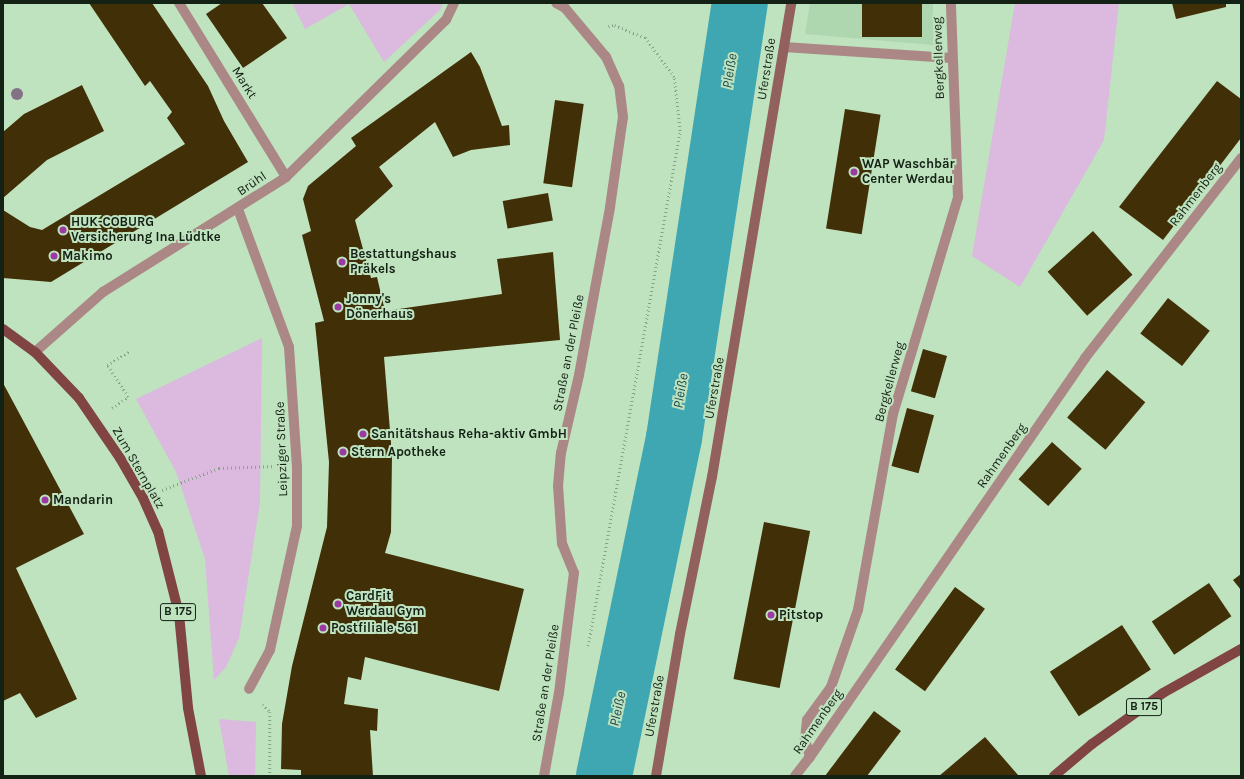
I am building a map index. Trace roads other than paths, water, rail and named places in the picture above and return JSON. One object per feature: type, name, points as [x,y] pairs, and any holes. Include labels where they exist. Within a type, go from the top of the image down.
[{"type":"main road","name":"Zum Sternplatz","points":[[3,329],[35,352],[58,375],[95,421],[143,498],[158,531],[174,590],[185,656],[188,708],[201,776]]},
{"type":"main road","name":"B 175","points":[[1054,776],[1092,744],[1163,693],[1241,649]]},
{"type":"street","name":"Markt","points":[[179,3],[286,177]]},
{"type":"street","name":"Brühl","points":[[35,352],[103,292],[238,209],[286,177],[446,20],[454,3]]},
{"type":"street","name":"Straße an der Pleiße","points":[[544,776],[559,693],[574,573],[562,544],[558,486],[562,453],[607,222],[623,117],[619,86],[606,57],[565,8],[556,3]]},
{"type":"street","name":"Uferstraße","points":[[656,776],[680,634],[712,477],[791,3]]},
{"type":"street","name":"Bergkellerweg","points":[[810,757],[805,739],[807,720],[831,687],[858,610],[893,414],[958,197],[951,58],[951,3]]},
{"type":"street","points":[[784,47],[951,58]]},
{"type":"street","name":"Rahmenberg","points":[[795,776],[810,757],[1085,358],[1241,158]]},
{"type":"street","name":"Leipziger Straße","points":[[238,209],[289,347],[298,466],[297,526],[270,650],[249,689]]},
{"type":"waterway","name":"Pleiße","points":[[604,776],[674,438],[740,3]]},
{"type":"place","name":"WAP Waschbär Center Werdau","points":[[854,172]]},
{"type":"place","name":"HUK-COBURG Versicherung Ina Lüdtke","points":[[63,230]]},
{"type":"place","name":"Makimo","points":[[54,256]]},
{"type":"place","name":"Bestattungshaus Präkels","points":[[342,262]]},
{"type":"place","name":"Jonny's Dönerhaus","points":[[338,307]]},
{"type":"place","name":"Sanitätshaus Reha-aktiv GmbH","points":[[363,434]]},
{"type":"place","name":"Stern Apotheke","points":[[343,452]]},
{"type":"place","name":"Mandarin","points":[[45,500]]},
{"type":"place","name":"CardFit Werdau Gym","points":[[338,604]]},
{"type":"place","name":"Pitstop","points":[[771,615]]},
{"type":"place","name":"Postfiliale 561","points":[[323,628]]}]
